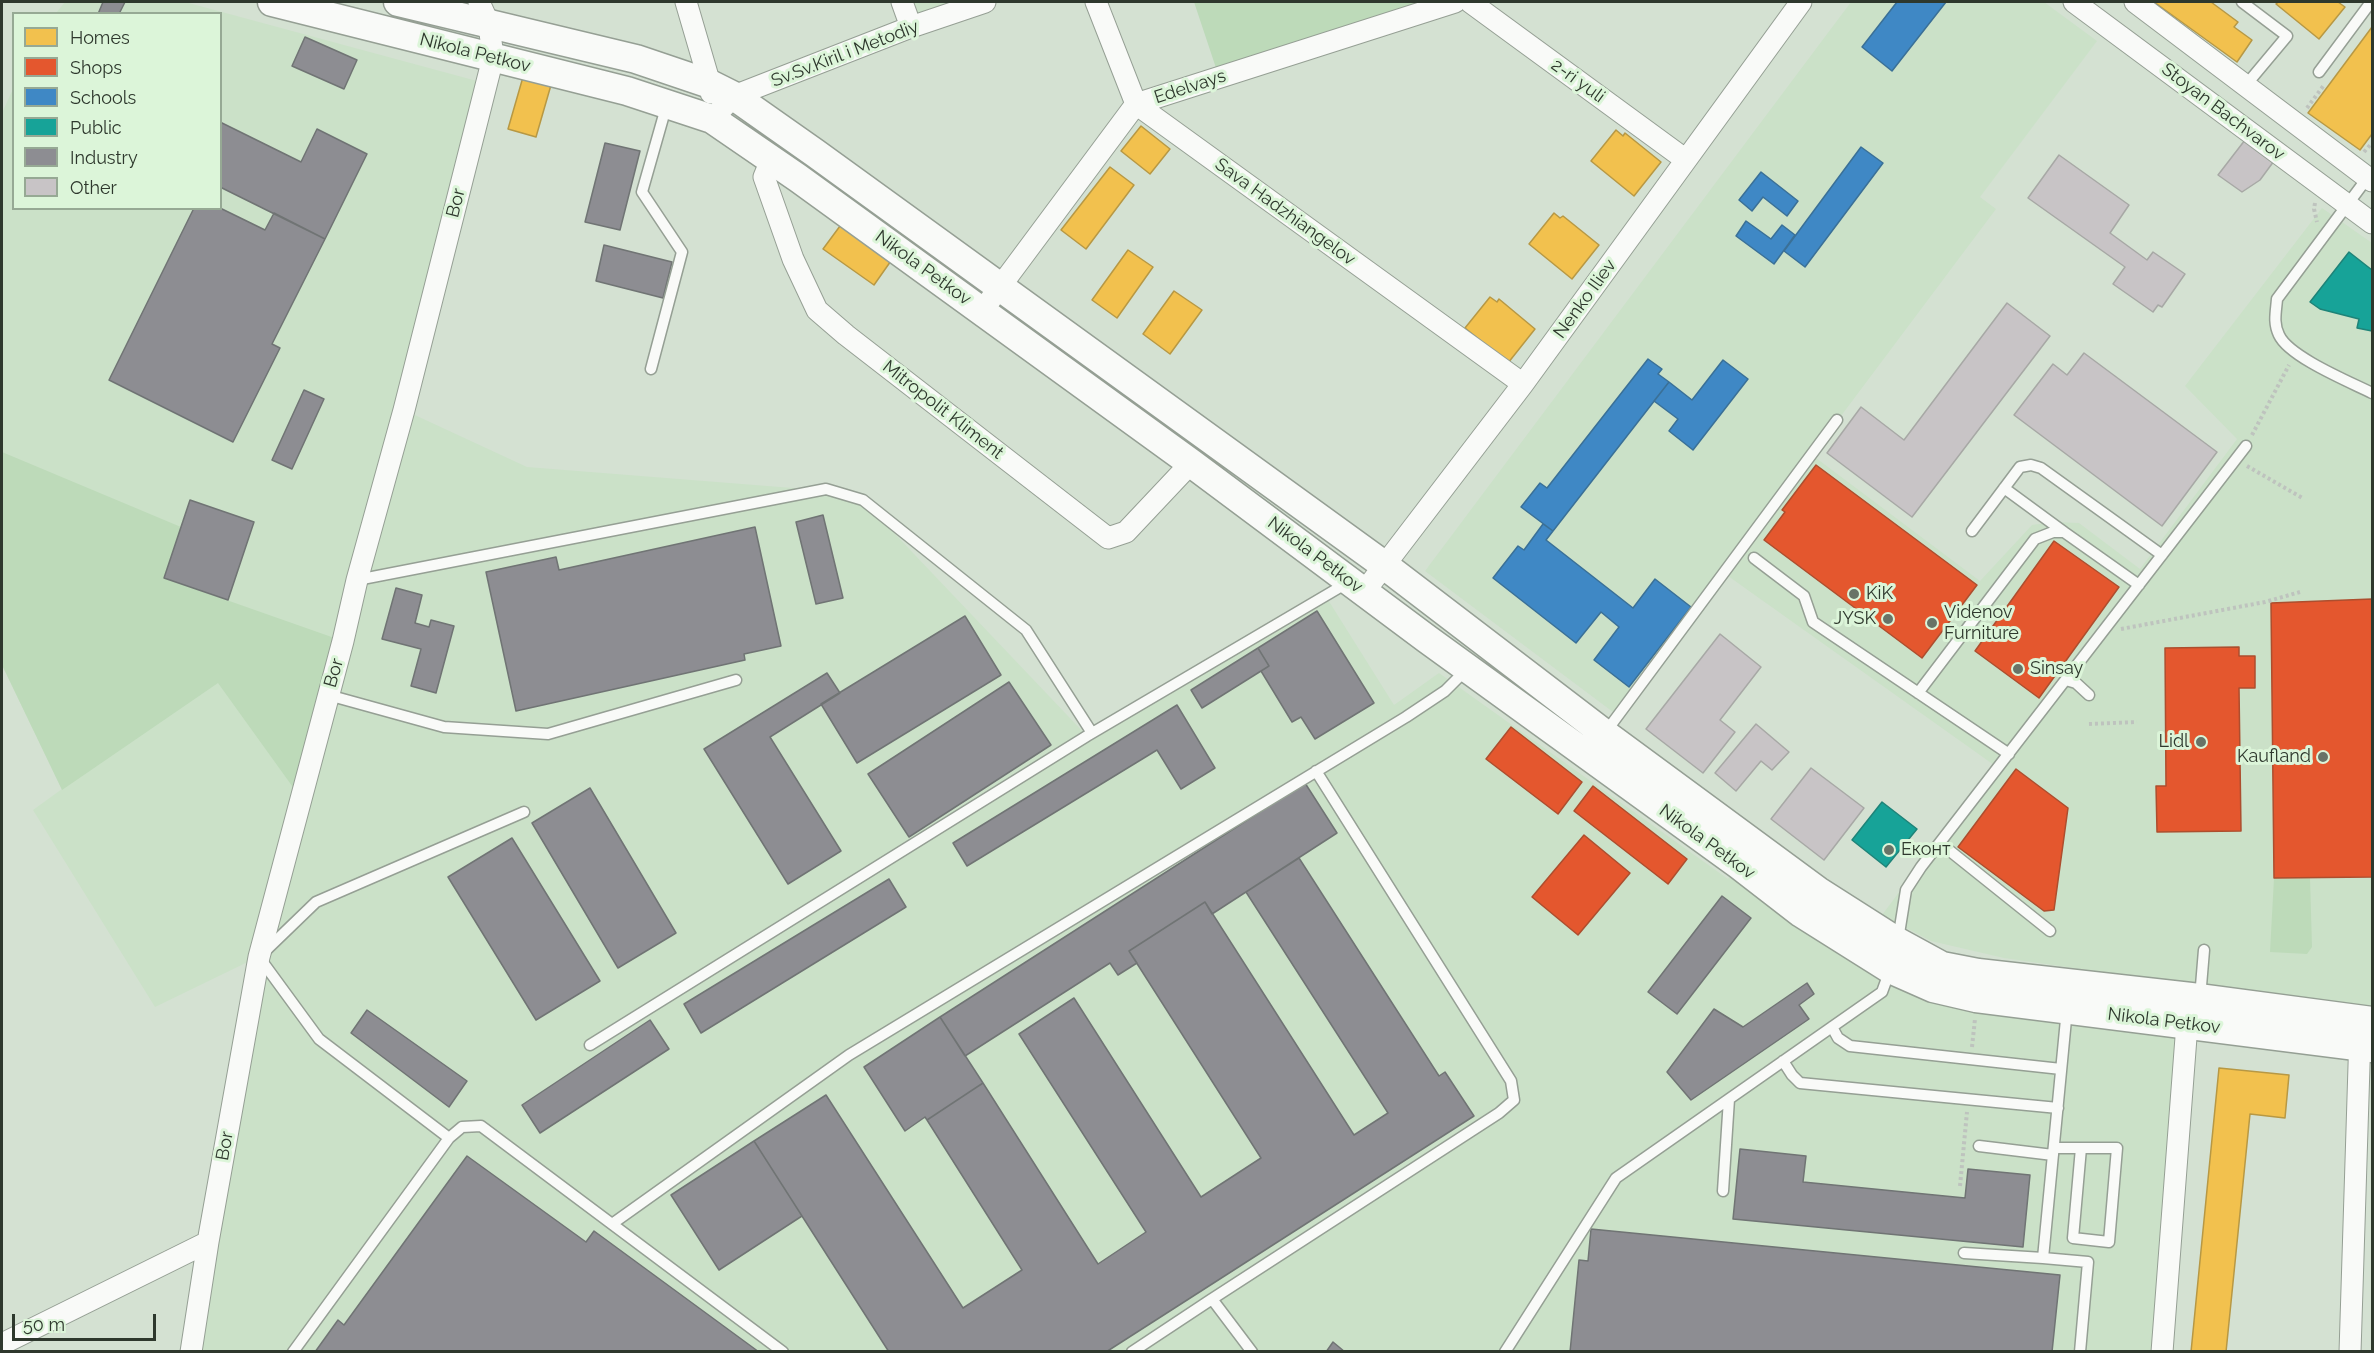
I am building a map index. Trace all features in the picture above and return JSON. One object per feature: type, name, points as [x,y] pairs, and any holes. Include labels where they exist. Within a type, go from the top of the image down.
[{"type":"main road","name":"Nikola Petkov","points":[[272,2],[627,91],[712,119],[1191,463],[1739,865],[1801,913],[1894,956],[1978,973],[2366,1034]]},
{"type":"main road","name":"Nikola Petkov","points":[[398,2],[484,13],[636,59],[722,90],[1001,287],[1384,565],[1605,734],[1818,891],[1933,988],[1976,998],[2067,1009],[2192,1006]]},
{"type":"street","points":[[686,2],[722,90]]},
{"type":"street","points":[[902,2],[911,27]]},
{"type":"street","name":"Sv.Sv.Kiril i Metodiy","points":[[712,119],[722,90],[985,2]]},
{"type":"street","points":[[1096,2],[1136,104]]},
{"type":"street","name":"Edelvays","points":[[982,311],[1136,104],[1455,2]]},
{"type":"street","name":"2-ri yuli","points":[[1470,2],[1686,160]]},
{"type":"street","name":"Nenko Iliev","points":[[1357,587],[1384,565],[1522,384],[1801,2]]},
{"type":"street","name":"Stoyan Bachvarov","points":[[2074,2],[2373,223]]},
{"type":"street","name":"Stoyan Bachvarov","points":[[2135,2],[2370,179]]},
{"type":"street","name":"Bor","points":[[191,1352],[208,1242],[259,957],[357,580],[404,410],[493,58],[484,13]]},
{"type":"street","name":"Sava Hadzhiangelov","points":[[1136,104],[1522,384]]},
{"type":"street","name":"Mitropolit Kliment","points":[[771,160],[764,177],[793,259],[817,310],[1108,538],[1126,532],[1191,463]]},
{"type":"street","points":[[2162,1352],[2192,1006]]},
{"type":"street","points":[[2350,1352],[2366,1034]]},
{"type":"street","points":[[2,1344],[208,1242]]},
{"type":"lane","points":[[2242,2],[2287,36],[2246,85]]},
{"type":"lane","points":[[2319,72],[2371,2]]},
{"type":"lane","points":[[651,369],[682,252],[642,192],[667,104]]},
{"type":"lane","points":[[2370,179],[2347,204],[2328,233],[2277,299],[2274,320],[2280,337],[2294,353],[2373,393]]},
{"type":"lane","points":[[1605,734],[1837,420]]},
{"type":"lane","points":[[1505,1352],[1616,1178],[1882,992],[1903,922],[1902,902],[1906,890],[2246,446]]},
{"type":"lane","points":[[1972,531],[2020,467],[2031,465],[2041,468],[2162,555]]},
{"type":"lane","points":[[2004,488],[2139,585]]},
{"type":"lane","points":[[357,580],[826,489],[862,500],[1026,630],[1092,733]]},
{"type":"lane","points":[[1918,693],[2035,539],[2053,532],[2064,532]]},
{"type":"lane","points":[[1754,558],[1804,596],[1813,622],[2009,754]]},
{"type":"lane","points":[[590,1045],[1092,733],[1325,595],[1357,587]]},
{"type":"lane","points":[[612,1224],[849,1055],[1445,691],[1468,668]]},
{"type":"lane","points":[[328,695],[444,727],[548,734],[736,680]]},
{"type":"lane","points":[[2066,680],[2076,683],[2089,695]]},
{"type":"lane","points":[[1132,1352],[1499,1113],[1514,1100],[1511,1081],[1316,771]]},
{"type":"lane","points":[[449,1138],[319,1039],[259,957],[316,902],[524,812]]},
{"type":"lane","points":[[1940,843],[2050,931]]},
{"type":"lane","points":[[2192,1006],[2204,950]]},
{"type":"lane","points":[[2043,1258],[2067,1009]]},
{"type":"lane","points":[[1832,1027],[1838,1038],[1850,1046],[2061,1069]]},
{"type":"lane","points":[[1784,1061],[1800,1083],[2058,1108]]},
{"type":"lane","points":[[1723,1191],[1729,1099]]},
{"type":"lane","points":[[293,1352],[449,1138],[462,1127],[481,1126],[783,1352]]},
{"type":"lane","points":[[1979,1146],[2054,1151],[2081,1148],[2117,1148],[2109,1242],[2073,1238],[2081,1148]]},
{"type":"lane","points":[[1964,1253],[2088,1262],[2080,1352]]},
{"type":"lane","points":[[1212,1299],[1252,1352]]},
{"type":"path","points":[[2296,123],[2326,82],[2326,78],[2319,72]]},
{"type":"path","points":[[2246,446],[2294,353]]},
{"type":"path","points":[[2236,460],[2304,499]]},
{"type":"path","points":[[2102,633],[2265,602],[2300,592]]},
{"type":"path","points":[[2089,724],[2137,722]]},
{"type":"shaded area","points":[[65,2],[185,2],[222,12],[57,12]]},
{"type":"shaded area","points":[[912,2],[959,2],[917,16]]},
{"type":"shaded area","points":[[1194,2],[1441,2],[1218,74]]},
{"type":"shaded area","points":[[1851,2],[2044,2],[2097,41],[1980,197],[1996,209],[1617,715],[1425,571]]},
{"type":"shaded area","points":[[222,12],[477,81],[404,410],[527,467],[856,493],[1087,736],[1325,595],[1394,705],[1439,673],[1728,879],[1739,865],[1801,913],[2186,1024],[2154,1351],[193,1351],[258,957],[155,1007],[33,810],[62,789],[2,665],[2,113],[12,91],[12,210],[222,210]]},
{"type":"shaded area","points":[[2322,208],[2372,243],[2372,1011],[2004,958],[1931,941],[1882,915],[1994,765],[1728,576],[1816,458],[1980,581],[2032,525],[2055,522],[2079,523],[2140,569],[2237,439],[2185,386]]},
{"type":"shaded area","points":[[2,452],[181,527],[164,578],[343,641],[300,797],[218,683],[62,790],[2,665]]},
{"type":"shaded area","points":[[2274,878],[2310,878],[2312,947],[2307,954],[2270,952]]},
{"type":"building: Homes","points":[[2154,2],[2211,2],[2238,22],[2234,27],[2252,40],[2237,62]]},
{"type":"building: Homes","points":[[2278,2],[2338,2],[2345,7],[2319,39],[2276,4]]},
{"type":"building: Homes","points":[[2372,27],[2372,134],[2360,150],[2308,113]]},
{"type":"building: Homes","points":[[523,77],[551,85],[536,137],[508,129]]},
{"type":"building: Homes","points":[[1141,126],[1170,149],[1150,174],[1121,151]]},
{"type":"building: Homes","points":[[1616,130],[1623,136],[1625,133],[1661,162],[1634,196],[1591,161]]},
{"type":"building: Homes","points":[[1110,167],[1134,185],[1086,249],[1061,230]]},
{"type":"building: Homes","points":[[1554,213],[1560,218],[1563,216],[1599,245],[1572,279],[1529,244]]},
{"type":"building: Homes","points":[[843,222],[893,258],[874,285],[823,249]]},
{"type":"building: Homes","points":[[1128,250],[1153,267],[1117,318],[1092,300]]},
{"type":"building: Homes","points":[[1174,291],[1202,310],[1170,354],[1143,334]]},
{"type":"building: Homes","points":[[1490,297],[1497,302],[1499,299],[1535,329],[1508,363],[1465,328]]},
{"type":"building: Homes","points":[[2219,1068],[2289,1075],[2285,1118],[2250,1114],[2226,1352],[2191,1352]]},
{"type":"building: Shops","points":[[1816,465],[1977,585],[1922,658],[1764,540],[1785,512],[1782,510]]},
{"type":"building: Shops","points":[[2054,541],[2119,587],[2039,698],[1975,651]]},
{"type":"building: Shops","name":"Kaufland","points":[[2372,599],[2372,877],[2274,878],[2271,603]]},
{"type":"building: Shops","points":[[2239,647],[2239,656],[2255,656],[2255,688],[2239,688],[2241,831],[2157,832],[2156,786],[2166,786],[2165,648]]},
{"type":"building: Shops","points":[[1511,727],[1582,782],[1558,814],[1486,759]]},
{"type":"building: Shops","points":[[2016,769],[2068,808],[2054,910],[2044,911],[1958,847]]},
{"type":"building: Shops","points":[[1593,786],[1687,859],[1668,884],[1574,811]]},
{"type":"building: Shops","points":[[1584,835],[1630,873],[1578,935],[1532,897]]},
{"type":"building: Schools","points":[[1897,2],[1946,2],[1892,71],[1862,47]]},
{"type":"building: Schools","points":[[1861,147],[1883,163],[1805,267],[1784,251]]},
{"type":"building: Schools","points":[[1761,172],[1798,201],[1787,216],[1763,197],[1752,211],[1739,200]]},
{"type":"building: Schools","points":[[1746,221],[1771,239],[1782,225],[1795,235],[1774,264],[1736,236]]},
{"type":"building: Schools","points":[[1648,359],[1662,369],[1658,374],[1669,382],[1553,531],[1521,507],[1540,483],[1547,488]]},
{"type":"building: Schools","points":[[1723,360],[1748,379],[1693,450],[1669,431],[1678,419],[1654,401],[1669,382],[1692,400]]},
{"type":"building: Schools","points":[[1543,524],[1553,531],[1546,540],[1633,608],[1655,579],[1691,607],[1629,687],[1594,660],[1619,627],[1601,612],[1576,643],[1493,578],[1518,546],[1524,550]]},
{"type":"building: Public","points":[[2349,252],[2372,270],[2372,331],[2357,328],[2359,319],[2320,309],[2310,302]]},
{"type":"building: Public","points":[[1882,802],[1917,829],[1886,867],[1852,840]]},
{"type":"building: Industry","points":[[103,2],[125,2],[120,12],[99,12]]},
{"type":"building: Industry","points":[[305,37],[357,60],[344,89],[292,66]]},
{"type":"building: Industry","points":[[222,123],[301,162],[317,129],[367,154],[325,239],[222,188]]},
{"type":"building: Industry","points":[[605,143],[640,151],[620,230],[585,222]]},
{"type":"building: Industry","points":[[222,209],[265,230],[274,213],[325,239],[272,344],[280,348],[233,442],[109,380],[193,210]]},
{"type":"building: Industry","points":[[604,245],[672,262],[663,298],[596,281]]},
{"type":"building: Industry","points":[[304,390],[324,399],[292,469],[272,460]]},
{"type":"building: Industry","points":[[190,500],[254,522],[228,600],[164,578]]},
{"type":"building: Industry","points":[[823,515],[843,598],[816,604],[796,522]]},
{"type":"building: Industry","points":[[755,527],[781,646],[744,654],[745,660],[516,711],[486,572],[556,557],[559,570]]},
{"type":"building: Industry","points":[[396,588],[422,595],[415,623],[429,627],[431,620],[454,626],[436,693],[411,686],[421,649],[382,639]]},
{"type":"building: Industry","points":[[1317,611],[1374,703],[1315,739],[1301,717],[1292,722],[1261,671],[1269,666],[1258,648]]},
{"type":"building: Industry","points":[[965,616],[1001,675],[857,763],[821,704]]},
{"type":"building: Industry","points":[[1258,648],[1269,666],[1202,708],[1191,690]]},
{"type":"building: Industry","points":[[827,673],[840,693],[770,737],[841,851],[788,884],[704,749]]},
{"type":"building: Industry","points":[[1009,682],[1051,745],[909,837],[868,774]]},
{"type":"building: Industry","points":[[1177,705],[1215,768],[1181,789],[1157,750],[967,866],[953,843]]},
{"type":"building: Industry","points":[[1305,783],[1337,833],[1212,914],[1205,902],[1129,951],[1137,963],[1118,975],[1110,963],[965,1056],[940,1017]]},
{"type":"building: Industry","points":[[590,788],[676,933],[618,968],[532,823]]},
{"type":"building: Industry","points":[[512,838],[600,981],[536,1020],[448,877]]},
{"type":"building: Industry","points":[[1299,858],[1439,1076],[1445,1072],[1474,1116],[1106,1352],[889,1352],[754,1141],[826,1095],[963,1308],[1022,1270],[927,1120],[983,1083],[1098,1264],[1146,1232],[1019,1034],[1074,998],[1201,1197],[1261,1158],[1129,951],[1205,902],[1354,1135],[1388,1113],[1246,892]]},
{"type":"building: Industry","points":[[889,879],[906,907],[701,1033],[684,1004]]},
{"type":"building: Industry","points":[[1722,896],[1751,918],[1677,1014],[1648,992]]},
{"type":"building: Industry","points":[[1807,983],[1814,994],[1799,1005],[1809,1019],[1691,1100],[1667,1072],[1714,1009],[1743,1027]]},
{"type":"building: Industry","points":[[367,1010],[467,1081],[449,1107],[351,1033]]},
{"type":"building: Industry","points":[[940,1017],[983,1083],[927,1120],[925,1117],[905,1131],[864,1067]]},
{"type":"building: Industry","points":[[650,1020],[669,1049],[540,1133],[522,1105]]},
{"type":"building: Industry","points":[[754,1141],[802,1216],[719,1270],[671,1195]]},
{"type":"building: Industry","points":[[1740,1149],[1806,1156],[1803,1182],[1965,1198],[1968,1169],[2030,1175],[2023,1247],[1733,1219]]},
{"type":"building: Industry","points":[[467,1156],[586,1242],[594,1231],[759,1352],[315,1352],[338,1320],[344,1325]]},
{"type":"building: Industry","points":[[1591,1229],[2060,1275],[2052,1352],[1570,1352],[1579,1260],[1588,1261]]},
{"type":"building: Industry","points":[[1333,1342],[1345,1352],[1326,1352]]},
{"type":"building: Other","points":[[2245,140],[2274,161],[2260,180],[2242,192],[2218,175]]},
{"type":"building: Other","points":[[2059,155],[2129,205],[2110,233],[2147,260],[2153,252],[2185,274],[2162,307],[2158,305],[2153,312],[2113,284],[2125,267],[2028,198]]},
{"type":"building: Other","points":[[2007,303],[2050,336],[1912,517],[1827,453],[1861,407],[1904,440]]},
{"type":"building: Other","points":[[2084,353],[2217,452],[2162,526],[2014,415],[2053,364],[2067,375]]},
{"type":"building: Other","points":[[1720,634],[1761,667],[1720,720],[1735,732],[1703,773],[1646,729]]},
{"type":"building: Other","points":[[1756,724],[1789,752],[1772,770],[1761,761],[1736,791],[1715,773]]},
{"type":"building: Other","points":[[1811,768],[1864,808],[1824,860],[1771,819]]},
{"type":"place","name":"KiK","points":[[1854,594]]},
{"type":"place","name":"JYSK","points":[[1888,619]]},
{"type":"place","name":"Videnov Furniture","points":[[1932,623]]},
{"type":"place","name":"Sinsay","points":[[2018,669]]},
{"type":"place","name":"Lidl","points":[[2201,742]]},
{"type":"place","name":"Kaufland","points":[[2323,757]]},
{"type":"place","name":"Еконт","points":[[1889,850]]}]
